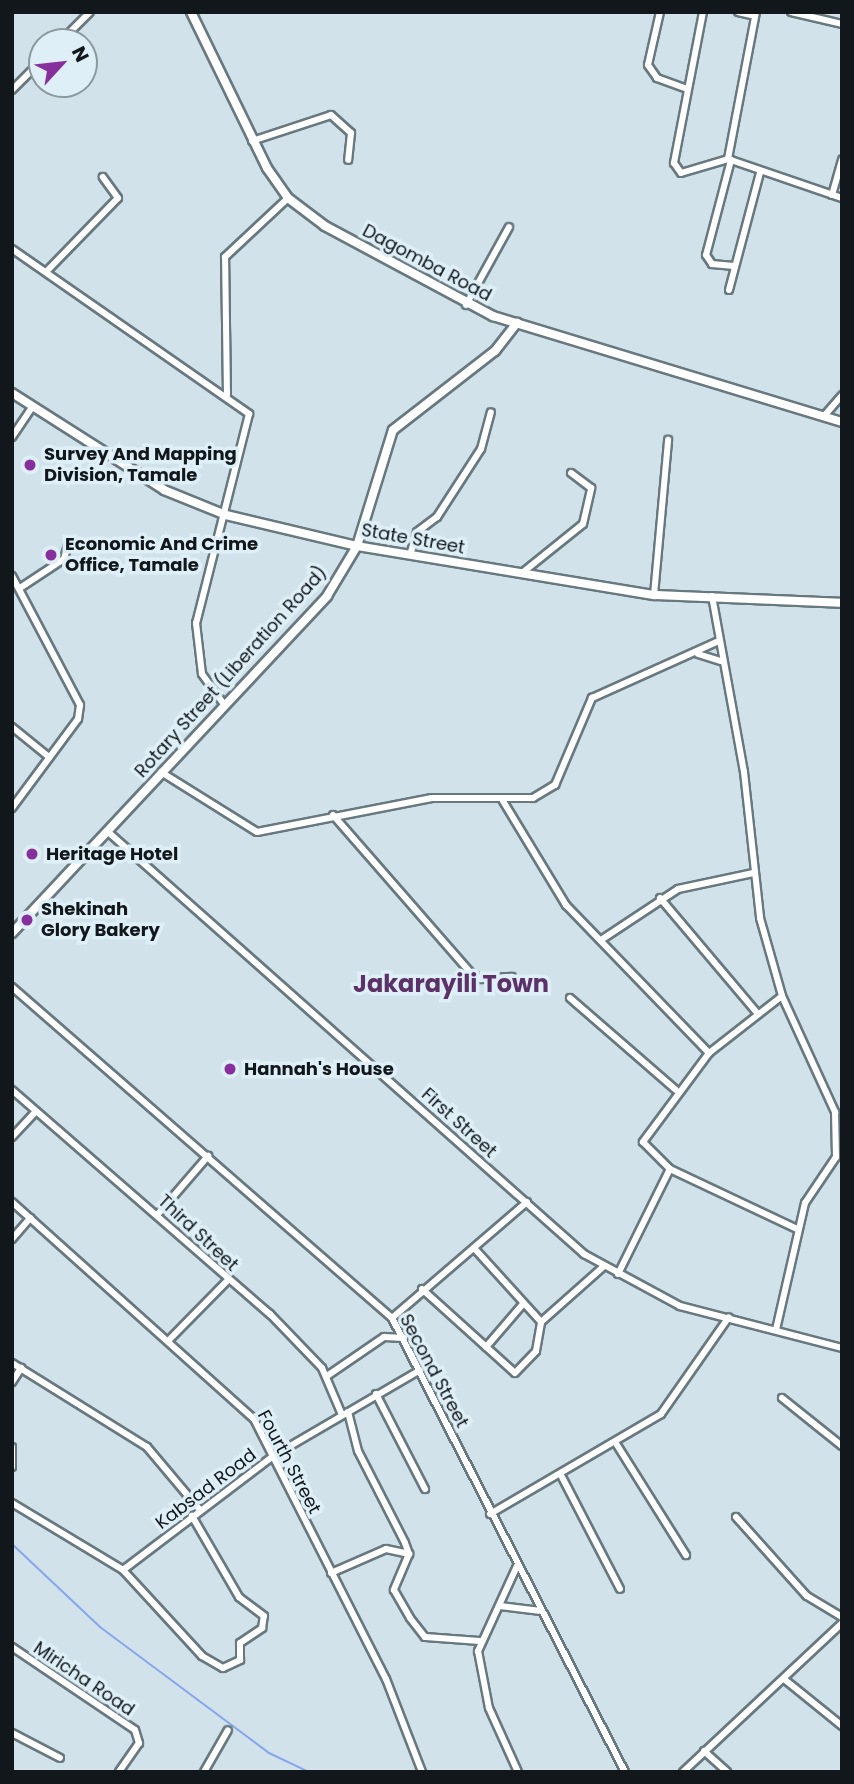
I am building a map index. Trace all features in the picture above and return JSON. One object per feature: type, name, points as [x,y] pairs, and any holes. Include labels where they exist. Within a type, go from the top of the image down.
[{"type":"street","points":[[74,28],[90,12]]},
{"type":"street","name":"Dagomba Road","points":[[191,12],[251,141],[288,198],[466,305],[842,422]]},
{"type":"street","points":[[660,12],[648,65],[657,78],[685,88]]},
{"type":"street","points":[[703,12],[685,88],[676,169],[686,173],[729,160],[760,173],[842,198]]},
{"type":"street","points":[[734,266],[712,264],[706,255],[729,160],[755,14],[738,12]]},
{"type":"street","points":[[792,12],[842,24]]},
{"type":"street","points":[[12,90],[28,74]]},
{"type":"street","points":[[251,141],[331,115],[351,133],[348,160]]},
{"type":"street","points":[[832,195],[842,159]]},
{"type":"street","points":[[729,290],[760,173]]},
{"type":"street","points":[[46,272],[118,198],[118,190],[103,177]]},
{"type":"street","points":[[228,395],[225,257],[288,198]]},
{"type":"street","points":[[466,305],[509,227]]},
{"type":"street","points":[[12,249],[242,404],[251,424],[195,644],[202,674],[224,704]]},
{"type":"street","name":"Rotary Street (Liberation Road)","points":[[12,933],[327,596],[357,546],[393,430],[495,351],[517,323]]},
{"type":"street","name":"State Street","points":[[12,393],[164,489],[226,515],[357,546],[654,595],[842,603]]},
{"type":"street","points":[[824,416],[842,395]]},
{"type":"street","points":[[12,437],[33,406]]},
{"type":"street","points":[[410,555],[417,532],[437,517],[481,449],[491,412]]},
{"type":"street","points":[[654,595],[668,440]]},
{"type":"street","points":[[522,573],[583,524],[591,488],[571,473]]},
{"type":"street","points":[[20,588],[64,559],[69,542]]},
{"type":"street","points":[[12,576],[80,705],[78,719],[12,808]]},
{"type":"street","points":[[712,596],[721,661],[744,772],[753,873],[782,996],[831,1094],[835,1157],[805,1203],[776,1330]]},
{"type":"street","points":[[161,772],[249,831],[432,798],[503,801],[533,798],[555,785],[587,704],[598,693],[698,654],[719,641]]},
{"type":"street","points":[[698,654],[721,661]]},
{"type":"street","points":[[12,727],[50,757]]},
{"type":"street","points":[[503,801],[553,890],[709,1053]]},
{"type":"street","points":[[333,816],[471,973],[481,979],[512,977]]},
{"type":"street","name":"First Street","points":[[107,831],[527,1202],[604,1266],[680,1306],[842,1348]]},
{"type":"street","points":[[601,940],[660,898],[753,873]]},
{"type":"street","points":[[660,898],[758,1014]]},
{"type":"street","name":"Second Street","points":[[12,987],[392,1318],[490,1514],[625,1772]]},
{"type":"street","points":[[782,996],[709,1053],[676,1090],[643,1142],[670,1169],[797,1229]]},
{"type":"street","points":[[570,998],[676,1090]]},
{"type":"street","name":"Third Street","points":[[12,1090],[270,1314],[327,1376],[345,1413],[358,1451],[409,1554]]},
{"type":"street","points":[[831,1094],[842,1094]]},
{"type":"street","points":[[12,1137],[36,1111]]},
{"type":"street","points":[[158,1214],[208,1156]]},
{"type":"street","points":[[618,1274],[670,1169]]},
{"type":"street","name":"Fourth Street","points":[[12,1202],[254,1419],[386,1679],[422,1772]]},
{"type":"street","points":[[392,1318],[422,1289],[527,1202]]},
{"type":"street","points":[[12,1239],[30,1218]]},
{"type":"street","points":[[474,1248],[541,1322]]},
{"type":"street","points":[[422,1289],[507,1369],[521,1371],[536,1351],[541,1322],[604,1266]]},
{"type":"street","points":[[169,1340],[228,1280]]},
{"type":"street","points":[[486,1347],[523,1304]]},
{"type":"street","points":[[490,1514],[562,1477],[617,1444],[671,1403],[729,1317]]},
{"type":"street","points":[[327,1376],[384,1337],[404,1338]]},
{"type":"street","points":[[12,1363],[147,1447],[200,1510]]},
{"type":"street","points":[[12,1382],[21,1368]]},
{"type":"street","name":"Kabsad Road","points":[[123,1570],[273,1456],[420,1370]]},
{"type":"street","points":[[376,1394],[425,1489]]},
{"type":"street","points":[[782,1398],[842,1446]]},
{"type":"street","points":[[617,1444],[686,1555]]},
{"type":"street","points":[[12,1447],[12,1467]]},
{"type":"street","points":[[562,1477],[620,1589]]},
{"type":"street","points":[[12,1503],[123,1570],[202,1656],[223,1668],[240,1660],[240,1643],[262,1628],[264,1616],[239,1597],[192,1516]]},
{"type":"street","points":[[736,1517],[807,1596],[842,1617]]},
{"type":"street","points":[[331,1573],[386,1549],[409,1554],[394,1590],[422,1635],[480,1641]]},
{"type":"street","points":[[517,1566],[500,1606],[480,1641],[489,1708],[518,1772]]},
{"type":"street","points":[[500,1606],[540,1611]]},
{"type":"street","points":[[683,1772],[842,1623]]},
{"type":"street","name":"Miricha Road","points":[[12,1647],[135,1730],[139,1743],[119,1772]]},
{"type":"street","points":[[784,1679],[842,1726]]},
{"type":"street","points":[[204,1772],[228,1730]]},
{"type":"street","points":[[12,1733],[61,1758]]},
{"type":"street","points":[[704,1751],[727,1772]]},
{"type":"waterway","points":[[12,1544],[100,1627],[269,1753],[309,1772]]},
{"type":"place","name":"Survey And Mapping Division, Tamale","points":[[30,465]]},
{"type":"place","name":"Economic And Crime Office, Tamale","points":[[51,555]]},
{"type":"place","name":"Heritage Hotel","points":[[32,854]]},
{"type":"place","name":"Shekinah Glory Bakery","points":[[27,920]]},
{"type":"place","name":"Hannah's House","points":[[230,1069]]},
{"type":"district","name":"Jakarayili Town","points":[[451,984]]}]
